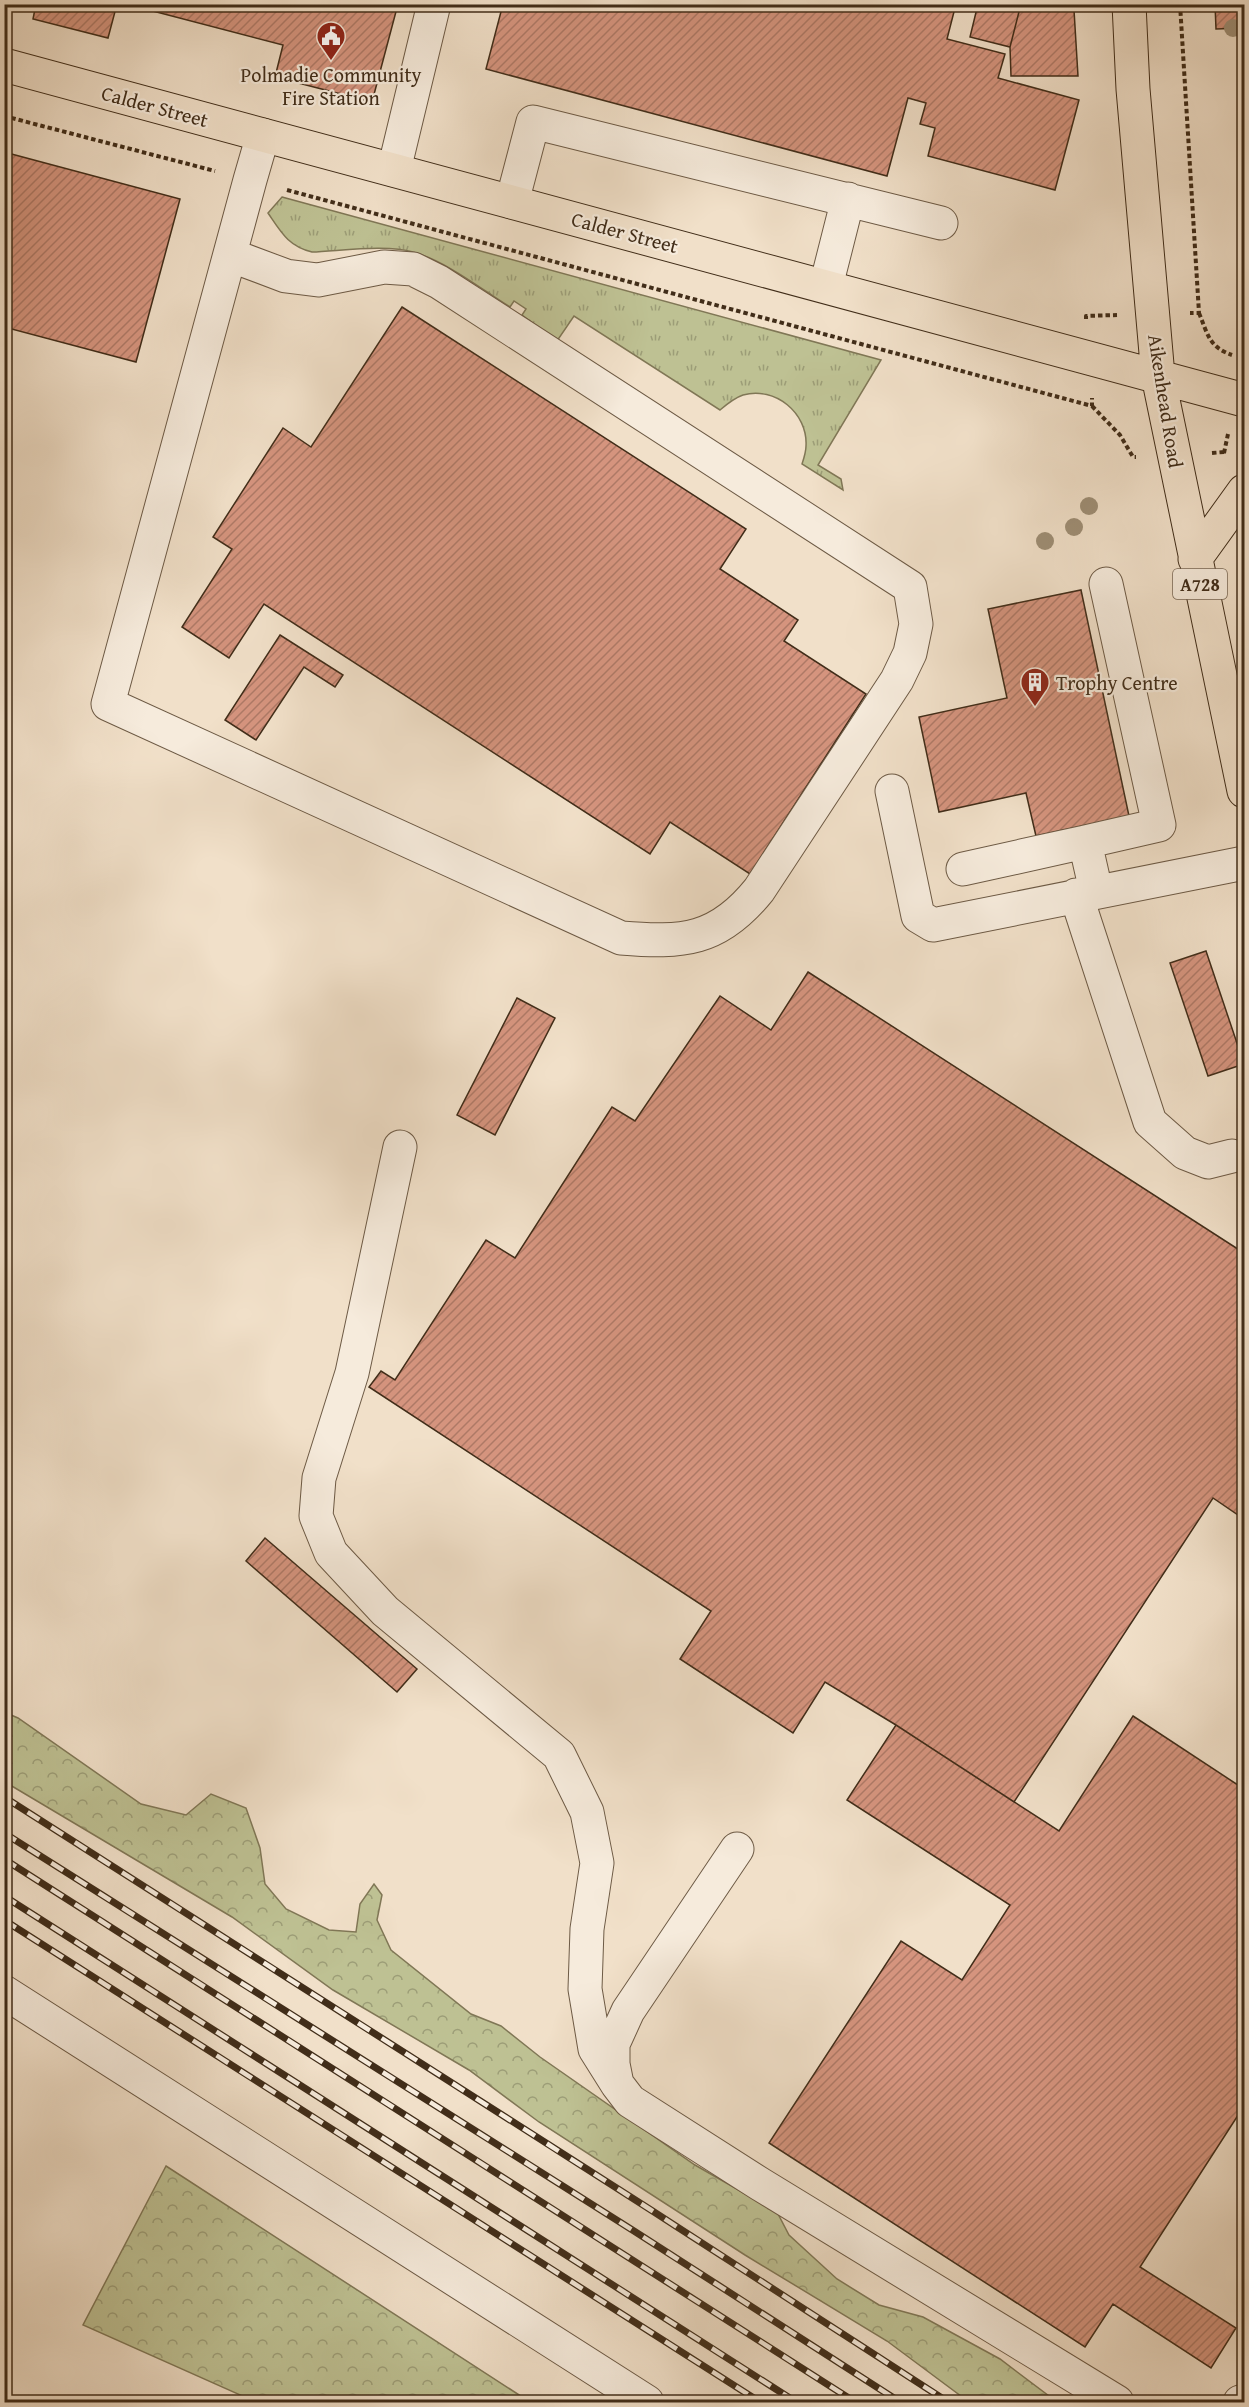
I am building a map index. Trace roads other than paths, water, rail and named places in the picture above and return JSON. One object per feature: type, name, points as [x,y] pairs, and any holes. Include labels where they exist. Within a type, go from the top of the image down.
[{"type":"main road","name":"Aikenhead Road","points":[[1129,4],[1133,89],[1158,376],[1245,791]]},
{"type":"main road","name":"Calder Street","points":[[4,65],[1245,400]]},
{"type":"main road","points":[[1195,559],[1245,491]]},
{"type":"lane","points":[[394,170],[434,4]]},
{"type":"lane","points":[[512,202],[533,122],[941,222]]},
{"type":"lane","points":[[230,255],[286,276],[318,280],[384,267],[413,268],[439,282],[910,587],[916,624],[910,653],[897,680],[759,890],[743,909],[723,924],[695,937],[666,941],[621,938],[108,704],[250,180],[263,135]]},
{"type":"lane","points":[[826,286],[848,199]]},
{"type":"lane","points":[[963,869],[1159,825],[1106,584]]},
{"type":"lane","points":[[892,791],[918,916],[933,925],[1245,863]]},
{"type":"lane","points":[[1085,842],[1086,893],[1150,1122],[1185,1153],[1208,1162],[1232,1156]]},
{"type":"lane","points":[[400,1147],[352,1373],[319,1478],[316,1516],[331,1553],[385,1611],[559,1755],[587,1812],[597,1863],[587,1929],[585,1989],[595,2049],[630,2100],[760,2184],[1117,2403]]},
{"type":"lane","points":[[617,2084],[613,2064],[613,2044],[628,2011],[737,1849]]},
{"type":"lane","points":[[4,1992],[647,2403]]},
{"type":"lane","points":[[1240,2403],[1245,2401]]},
{"type":"railway","points":[[4,1797],[948,2402]]},
{"type":"railway","points":[[4,1833],[900,2402]]},
{"type":"railway","points":[[4,1859],[855,2402]]},
{"type":"railway","points":[[4,1896],[796,2402]]},
{"type":"railway","points":[[4,1920],[760,2402]]},
{"type":"place","name":"Polmadie Community Fire Station","points":[[331,62]]},
{"type":"place","name":"Trophy Centre","points":[[1035,708]]}]
